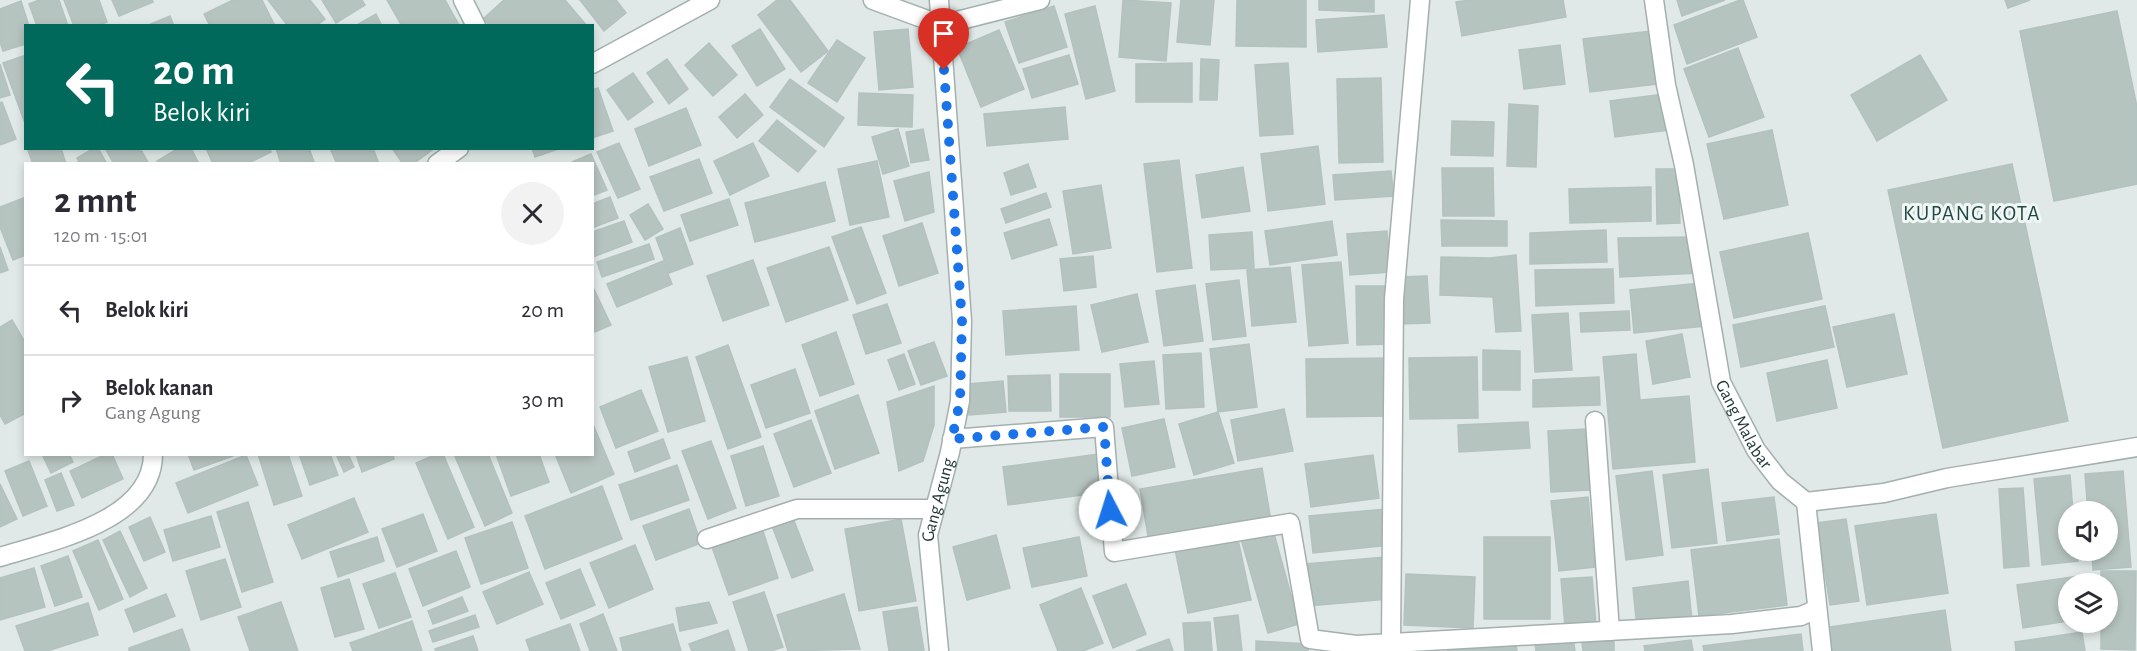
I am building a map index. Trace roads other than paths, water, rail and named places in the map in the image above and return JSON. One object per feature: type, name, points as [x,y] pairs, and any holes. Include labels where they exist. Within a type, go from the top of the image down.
[{"type":"street","points":[[462,0],[475,24]]},
{"type":"street","points":[[594,63],[710,0]]},
{"type":"street","points":[[873,0],[941,25],[1040,0]]},
{"type":"street","name":"Gang Agung","points":[[939,0],[962,321],[960,401],[928,535],[939,651]]},
{"type":"street","points":[[1392,642],[1394,299],[1420,0]]},
{"type":"street","name":"Gang Malabar","points":[[1654,0],[1666,85],[1684,165],[1721,382],[1756,450],[1780,481],[1806,502]]},
{"type":"street","points":[[440,162],[456,150]]},
{"type":"street","points":[[1595,421],[1610,631]]},
{"type":"street","points":[[952,439],[1104,427],[1114,552],[1290,523],[1310,639],[1356,645],[1732,624],[1801,616],[1817,609]]},
{"type":"street","points":[[1822,651],[1806,502],[1884,493],[1947,478],[2137,447]]},
{"type":"street","points":[[0,557],[79,532],[112,515],[135,499],[148,482],[153,456]]},
{"type":"street","points":[[707,539],[797,509],[934,509]]},
{"type":"district","name":"KUPANG KOTA","points":[[1972,213]]}]
